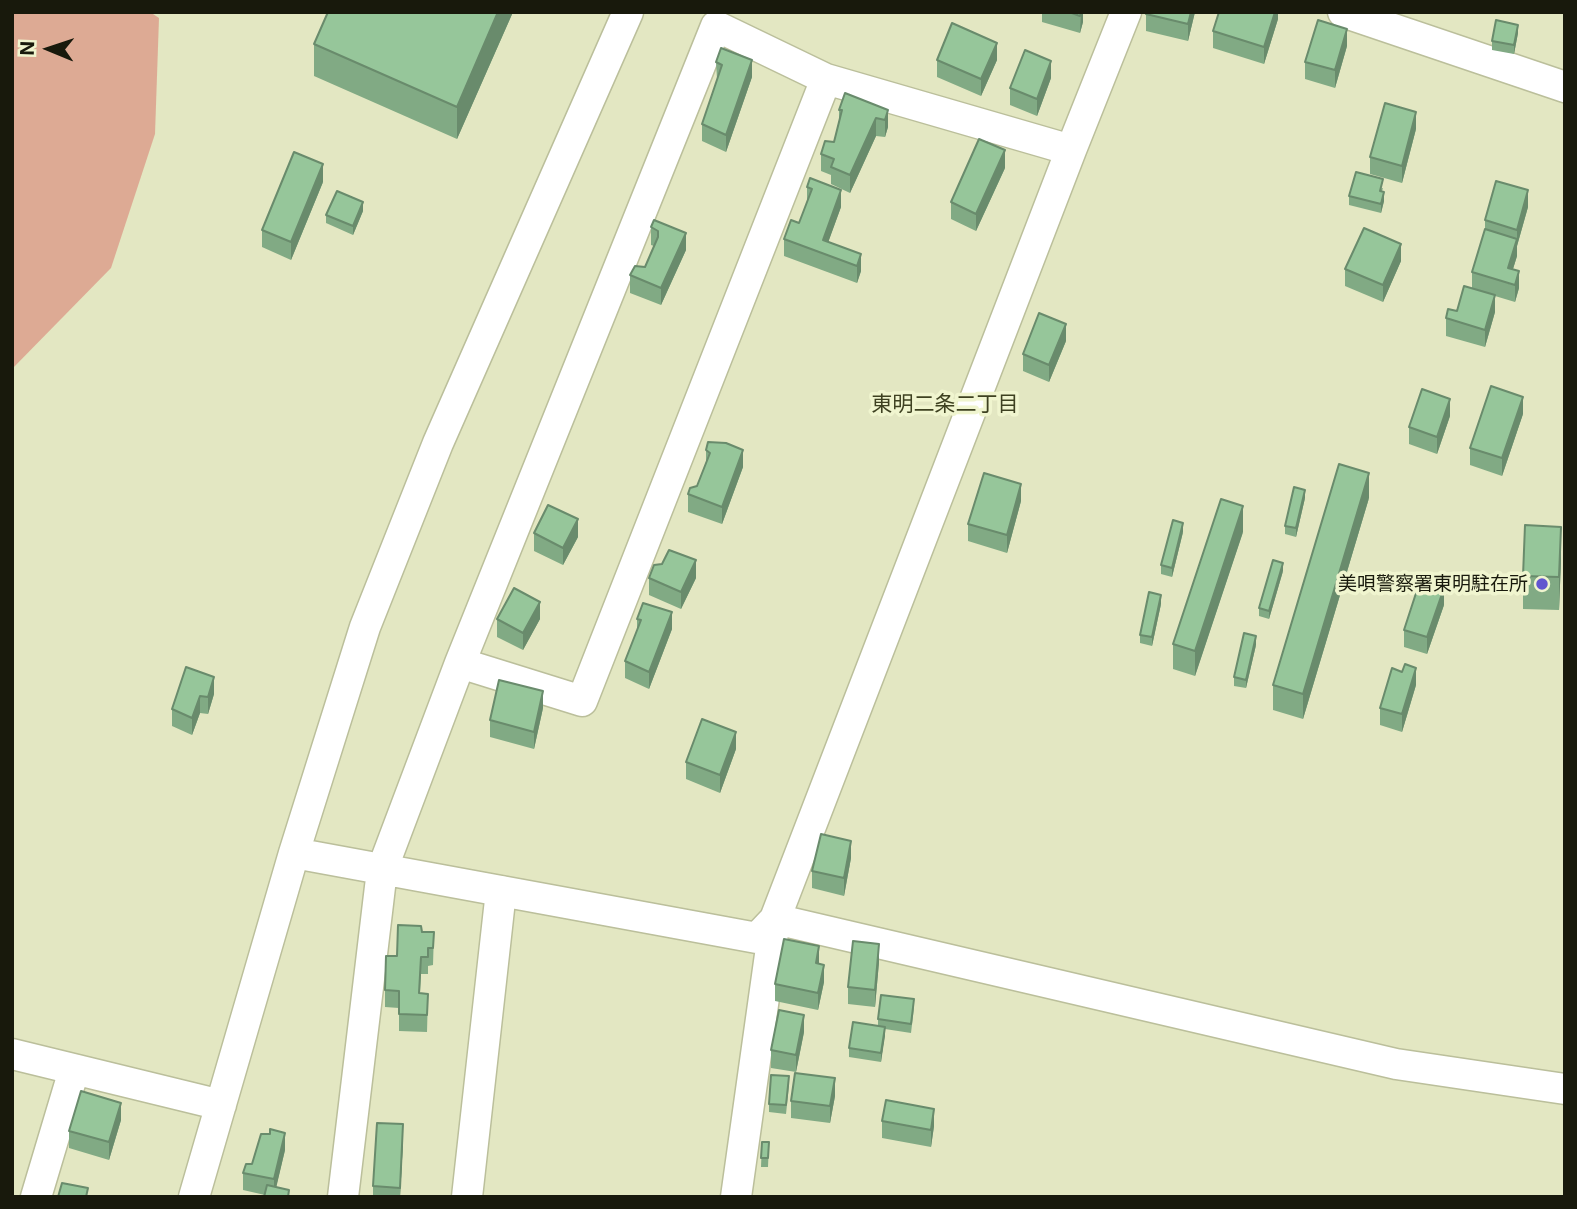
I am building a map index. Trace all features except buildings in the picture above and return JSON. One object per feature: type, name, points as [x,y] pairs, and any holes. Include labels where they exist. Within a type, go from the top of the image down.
[{"type":"street","points":[[194,1197],[294,853],[365,627],[438,443],[628,12]]},
{"type":"street","points":[[736,1197],[775,919],[1126,12]]},
{"type":"street","points":[[1343,12],[1565,87]]},
{"type":"street","points":[[343,1197],[382,870],[460,663],[716,26],[826,79],[1071,150]]},
{"type":"street","points":[[460,663],[582,701],[826,79]]},
{"type":"street","points":[[294,853],[757,938],[775,919]]},
{"type":"street","points":[[467,1197],[501,891]]},
{"type":"street","points":[[775,919],[1396,1064],[1565,1089]]},
{"type":"street","points":[[12,1054],[221,1105]]},
{"type":"street","points":[[36,1197],[74,1070]]},
{"type":"shaded area","points":[[12,12],[150,12],[159,18],[155,134],[111,268],[12,369]]},
{"type":"place","name":"美唄警察署東明駐在所","points":[[1542,584]]},
{"type":"district","name":"東明二条二丁目","points":[[945,405]]}]
